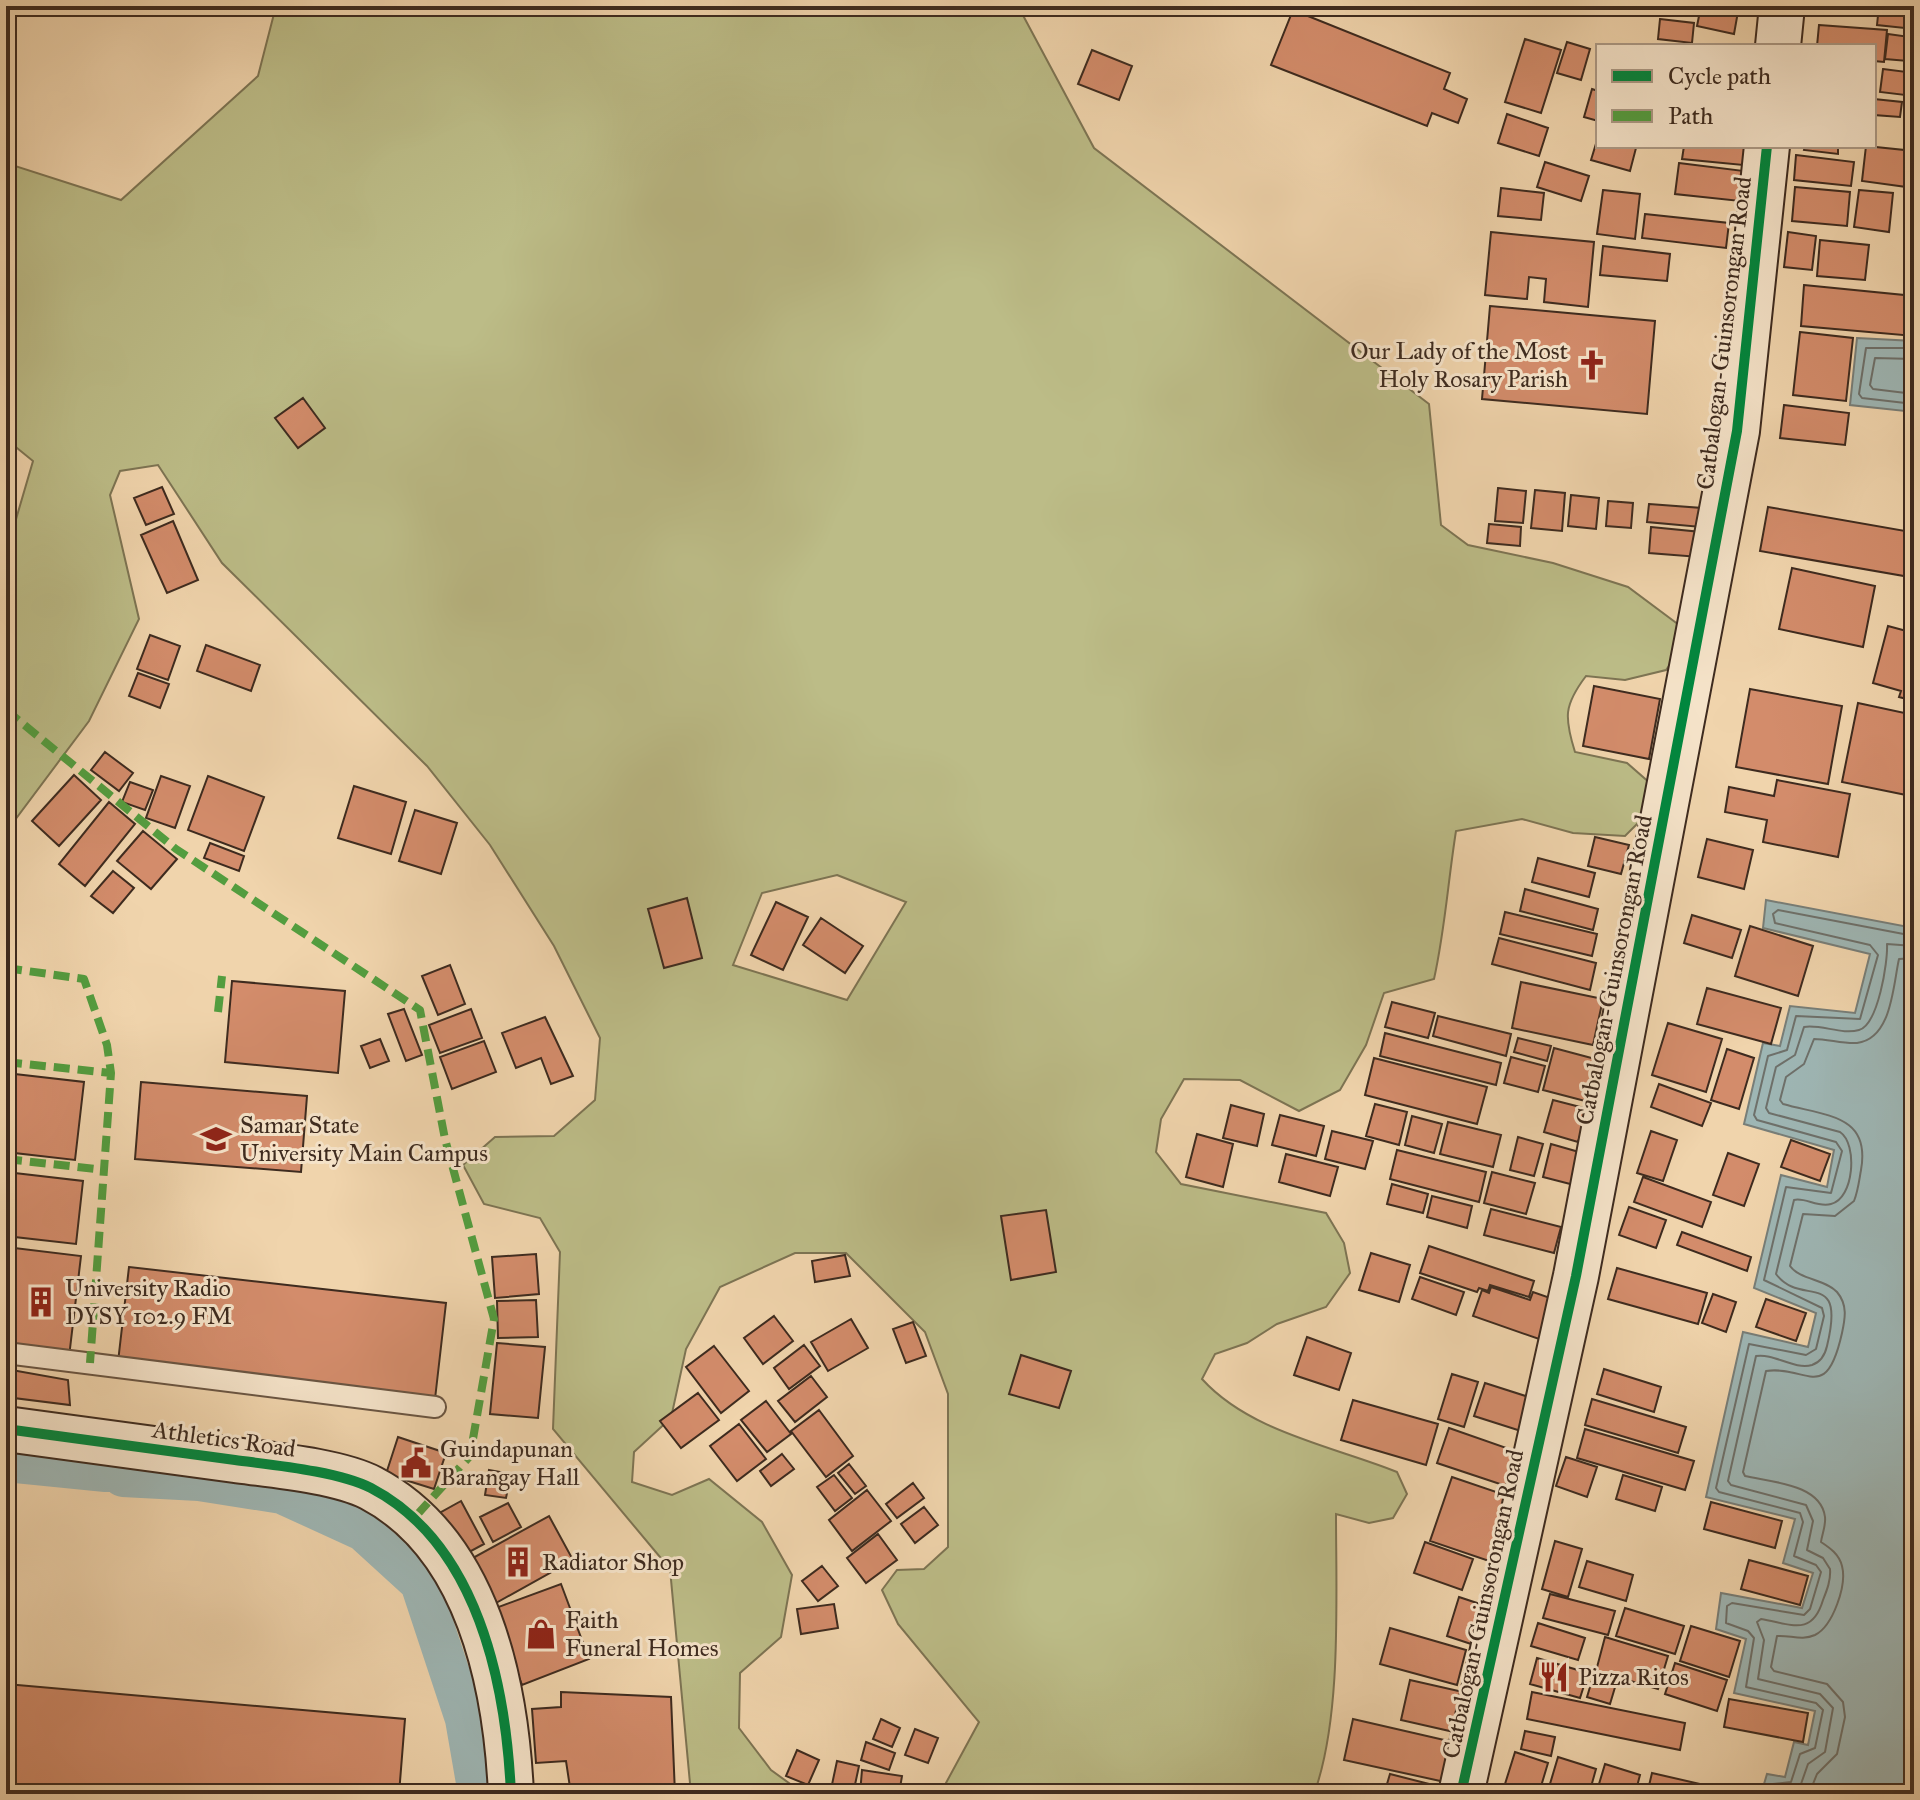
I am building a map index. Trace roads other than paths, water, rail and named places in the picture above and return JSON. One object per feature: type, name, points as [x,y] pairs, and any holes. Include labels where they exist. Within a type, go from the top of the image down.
[{"type":"street","points":[[1778,44],[1782,6]]},
{"type":"street","name":"Catbalogan-Guinsorongan Road","points":[[1461,1794],[1576,1276],[1737,431],[1767,148]]},
{"type":"street","name":"Athletics Road","points":[[6,1429],[293,1468],[369,1487],[415,1517],[453,1565],[478,1617],[500,1689],[511,1794]]},
{"type":"lane","points":[[6,1353],[435,1407]]},
{"type":"water","points":[[1857,338],[1914,341],[1914,412],[1850,405]]},
{"type":"water","points":[[1766,900],[1914,928],[1914,1794],[1761,1794],[1767,1774],[1785,1777],[1794,1742],[1808,1745],[1815,1711],[1734,1693],[1746,1639],[1716,1629],[1721,1593],[1802,1608],[1813,1573],[1783,1563],[1795,1519],[1706,1497],[1743,1332],[1808,1347],[1816,1313],[1754,1288],[1781,1175],[1827,1187],[1834,1150],[1744,1124],[1763,1043],[1780,1046],[1790,1006],[1855,1013],[1870,954],[1763,928]]},
{"type":"waterway","points":[[6,1462],[106,1472]]},
{"type":"waterway","points":[[123,1477],[199,1481],[282,1494],[363,1531],[420,1583],[465,1719],[478,1794]]},
{"type":"place","name":"Our Lady of the Most Holy Rosary Parish","points":[[1592,365]]},
{"type":"place","name":"Samar State University Main Campus","points":[[216,1139]]},
{"type":"place","name":"University Radio DYSY 102.9 FM","points":[[41,1302]]},
{"type":"place","name":"Guindapunan Barangay Hall","points":[[416,1463]]},
{"type":"place","name":"Radiator Shop","points":[[518,1562]]},
{"type":"place","name":"Faith Funeral Homes","points":[[541,1634]]},
{"type":"place","name":"Pizza Ritos","points":[[1554,1677]]}]
